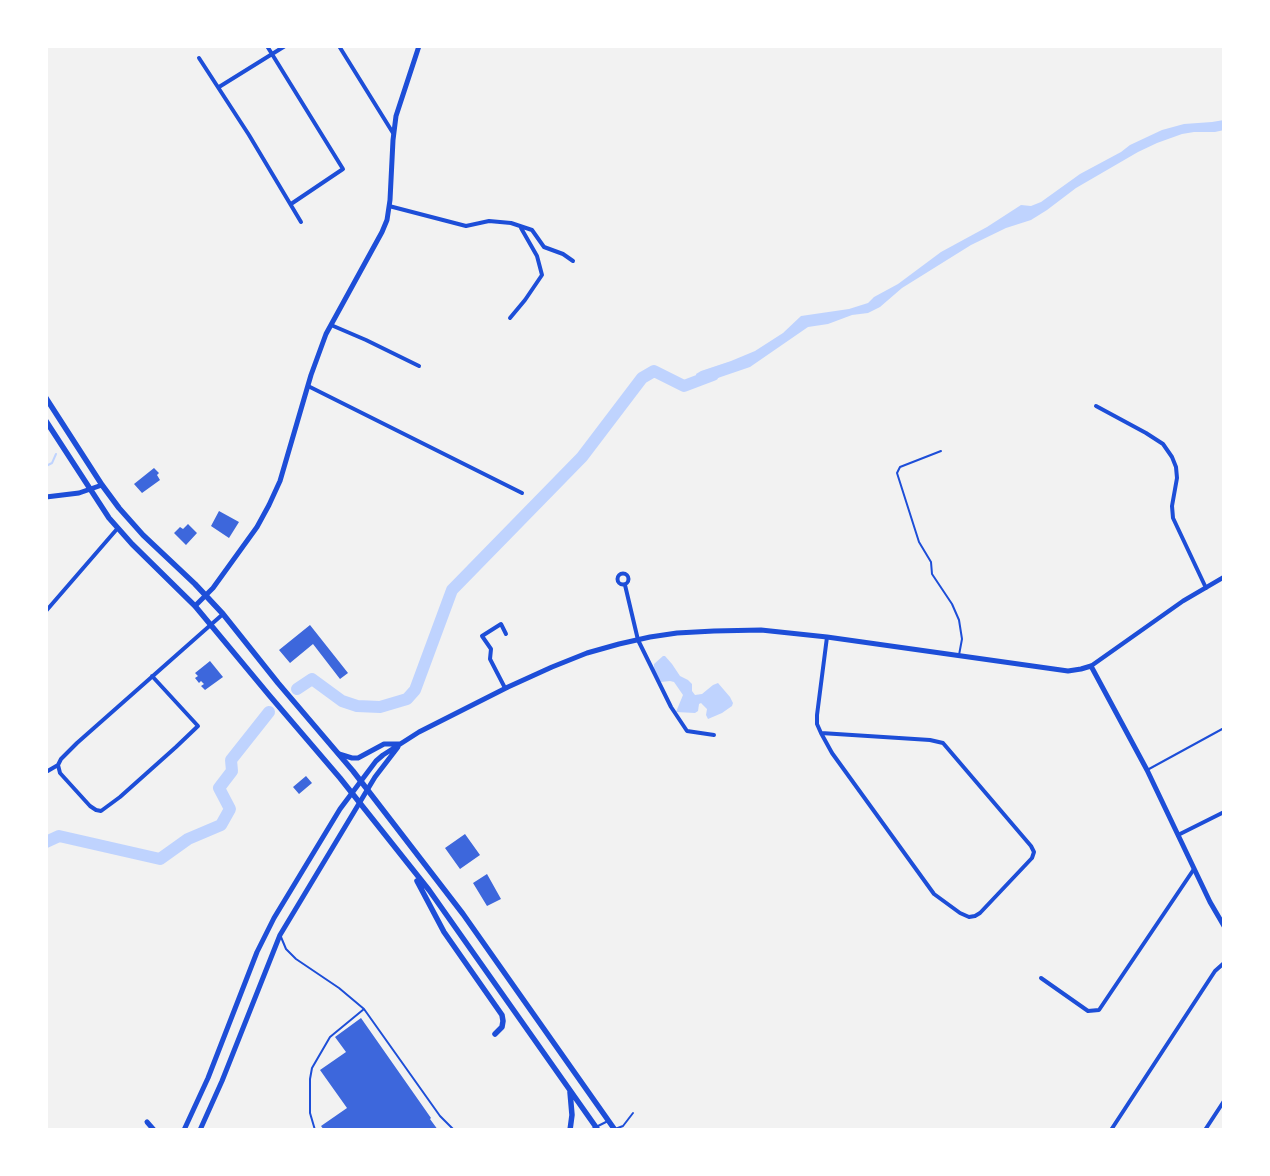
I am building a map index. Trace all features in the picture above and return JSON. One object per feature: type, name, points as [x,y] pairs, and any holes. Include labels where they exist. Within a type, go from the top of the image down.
[{"type":"main road","points":[[195,606],[206,595],[257,527],[269,505],[280,481],[319,353],[331,325],[379,239],[387,220],[393,132],[399,104],[419,46]]},
{"type":"main road","points":[[46,398],[102,485],[123,512],[143,535],[206,595],[223,614],[368,790],[463,914],[615,1130]]},
{"type":"main road","points":[[46,421],[101,509],[117,529],[195,606],[351,792],[413,872],[459,932],[570,1090],[594,1129]]},
{"type":"main road","points":[[46,496],[79,493],[102,485]]},
{"type":"main road","points":[[184,1128],[208,1078],[257,952],[269,928],[292,886],[351,792],[383,754],[419,732],[552,666],[586,653],[638,640],[677,633],[741,630],[781,632],[1068,671],[1091,666],[1147,770],[1210,902],[1224,926]]},
{"type":"main road","points":[[339,754],[358,758],[384,744],[399,744]]},
{"type":"main road","points":[[200,1130],[222,1081],[280,935],[359,803],[399,744]]},
{"type":"main road","points":[[413,872],[444,932],[502,1015],[502,1027],[495,1034]]},
{"type":"main road","points":[[570,1090],[572,1115],[570,1130]]},
{"type":"main road","points":[[147,1122],[154,1130]]},
{"type":"street","points":[[267,46],[344,169],[291,204]]},
{"type":"street","points":[[219,87],[286,46]]},
{"type":"street","points":[[339,46],[393,132]]},
{"type":"street","points":[[199,58],[219,87],[301,222]]},
{"type":"street","points":[[389,206],[466,226],[489,221],[511,224],[532,230],[544,247],[563,254],[573,261]]},
{"type":"street","points":[[510,318],[542,275],[537,256],[521,228]]},
{"type":"street","points":[[331,325],[419,366]]},
{"type":"street","points":[[308,386],[522,493]]},
{"type":"street","points":[[1096,406],[1163,444],[1172,457],[1176,467],[1177,478],[1172,506],[1173,518],[1206,588]]},
{"type":"street","points":[[46,611],[117,529]]},
{"type":"street","points":[[1091,666],[1148,625],[1224,577]]},
{"type":"street","points":[[625,585],[638,640],[672,707],[687,731],[714,735]]},
{"type":"street","points":[[46,772],[58,765],[61,759],[223,614]]},
{"type":"street","points":[[505,688],[490,659],[491,649],[482,636],[501,624],[506,634]]},
{"type":"street","points":[[821,733],[930,740],[943,743],[1031,846],[1034,852],[1032,858],[975,916],[969,917],[960,913],[934,894],[832,754],[821,733],[817,724],[827,637]]},
{"type":"street","points":[[58,765],[60,773],[90,806],[99,811],[104,810],[120,798],[198,726],[152,676]]},
{"type":"street","points":[[1178,836],[1224,812]]},
{"type":"street","points":[[1041,978],[1088,1011],[1099,1010],[1194,869]]},
{"type":"street","points":[[1111,1130],[1215,971],[1224,963]]},
{"type":"street","points":[[1205,1130],[1224,1101]]},
{"type":"lane","points":[[941,451],[900,467],[897,473],[919,542],[931,562],[932,574],[952,604],[959,620],[962,639],[959,656]]},
{"type":"lane","points":[[1147,770],[1224,728]]},
{"type":"lane","points":[[280,935],[286,949],[301,963],[339,988],[364,1009],[440,1116],[454,1130]]},
{"type":"lane","points":[[315,1130],[310,1113],[312,1068],[330,1037],[364,1009]]},
{"type":"lane","points":[[615,1130],[623,1126],[633,1113]]},
{"type":"lane","points":[[594,1129],[609,1121]]},
{"type":"lane","points":[[184,1128],[191,1130]]},
{"type":"water","points":[[1224,120],[1224,130],[1182,134],[1138,152],[1076,188],[1031,220],[1006,228],[971,245],[902,288],[880,307],[868,313],[852,315],[828,324],[808,327],[750,367],[699,386],[696,374],[701,371],[755,351],[783,333],[801,316],[849,309],[868,303],[874,297],[898,284],[941,252],[987,227],[1021,205],[1031,206],[1041,202],[1080,174],[1121,152],[1130,145],[1162,130],[1184,124]]},
{"type":"water","points":[[663,656],[672,664],[680,676],[692,684],[692,691],[695,695],[702,694],[718,683],[730,697],[733,703],[732,706],[708,719],[706,715],[707,709],[701,703],[699,704],[698,711],[695,713],[676,712],[683,695],[674,682],[661,682],[654,670],[654,664]]},
{"type":"building","points":[[154,468],[159,473],[157,475],[160,480],[142,493],[134,484]]},
{"type":"building","points":[[219,511],[239,522],[229,538],[211,526]]},
{"type":"building","points":[[188,524],[197,533],[186,545],[174,533],[180,527],[183,529]]},
{"type":"building","points":[[310,625],[348,673],[340,679],[313,644],[290,663],[279,650]]},
{"type":"building","points":[[210,661],[223,677],[205,690],[201,686],[204,684],[201,681],[199,683],[195,678],[198,676],[195,673]]},
{"type":"building","points":[[306,776],[312,783],[299,794],[293,787]]},
{"type":"building","points":[[465,834],[480,855],[460,869],[445,848]]},
{"type":"building","points":[[487,874],[501,899],[487,906],[473,883]]},
{"type":"building","points":[[361,1018],[438,1130],[324,1130],[321,1126],[347,1108],[320,1070],[346,1052],[335,1037]]},
{"type":"waterway","points":[[297,689],[312,679],[342,701],[357,706],[380,707],[407,699],[415,690],[452,590],[582,457],[642,378],[654,371],[684,386],[713,375]]},
{"type":"waterway","points":[[46,466],[52,463],[56,454]]},
{"type":"waterway","points":[[46,842],[59,836],[160,859],[188,839],[221,825],[230,809],[219,788],[232,771],[231,760],[269,712]]}]
